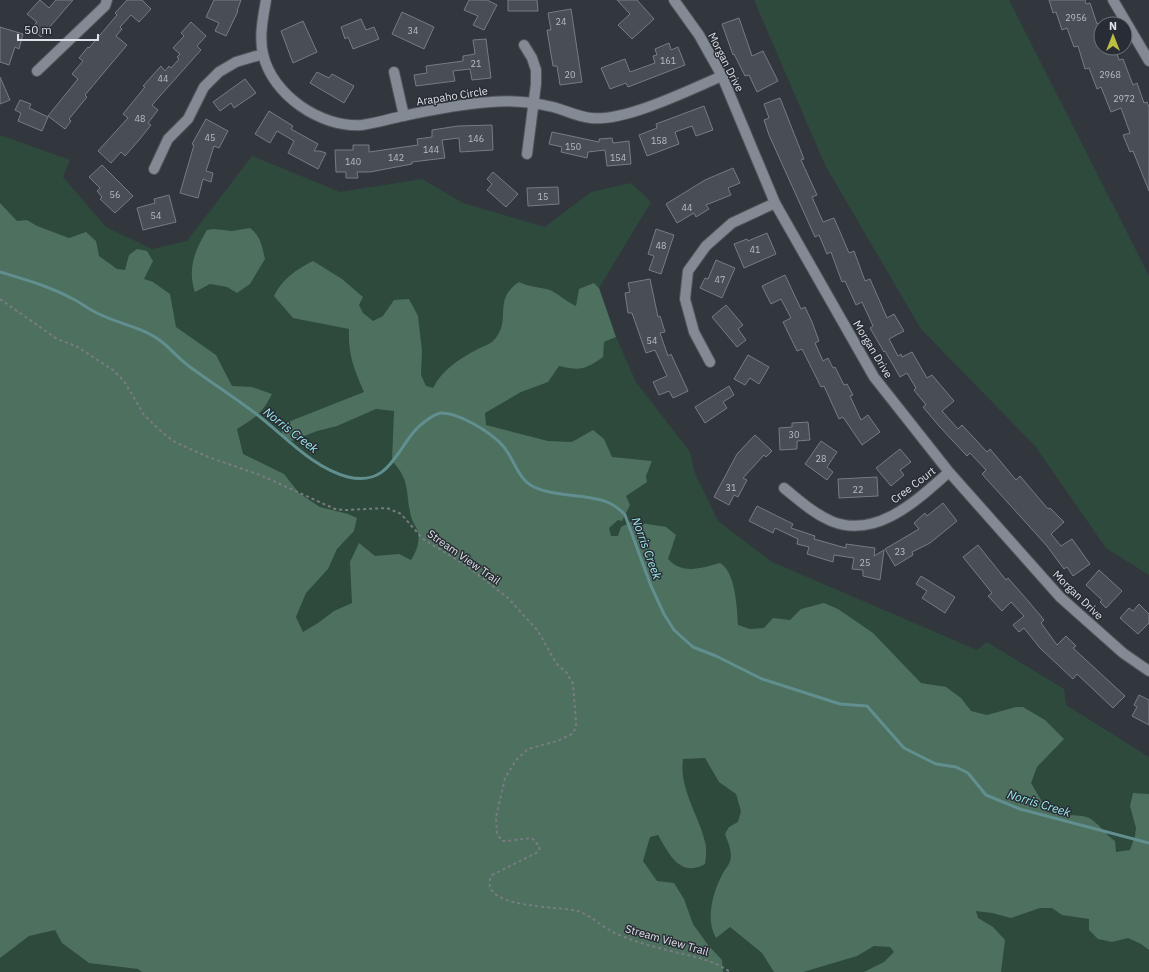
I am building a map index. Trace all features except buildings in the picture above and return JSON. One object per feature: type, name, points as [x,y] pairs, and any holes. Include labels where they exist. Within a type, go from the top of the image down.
[{"type":"street","points":[[37,71],[105,6],[107,0]]},
{"type":"street","name":"Arapaho Circle","points":[[266,0],[262,26],[263,54],[271,75],[284,92],[313,113],[336,122],[360,125],[490,102],[532,104],[552,107],[590,118],[612,118],[667,99],[722,76]]},
{"type":"street","name":"Morgan Drive","points":[[674,0],[699,35],[722,76],[775,203],[874,377],[950,472],[1060,597],[1123,653],[1149,671]]},
{"type":"street","points":[[1113,0],[1149,61]]},
{"type":"street","points":[[524,45],[532,58],[536,70],[536,84],[532,104],[527,154]]},
{"type":"street","points":[[154,169],[168,139],[188,119],[204,87],[219,72],[236,62],[263,54]]},
{"type":"street","points":[[394,72],[404,116]]},
{"type":"street","points":[[710,362],[694,332],[684,299],[688,271],[706,246],[732,223],[775,203]]},
{"type":"street","name":"Cree Court","points":[[784,488],[807,508],[832,521],[858,526],[890,518],[914,502],[950,472]]},
{"type":"path","name":"Stream View Trail","points":[[0,299],[57,339],[76,346],[114,370],[124,381],[144,415],[175,442],[208,457],[260,475],[335,508],[346,510],[387,508],[394,510],[401,514],[429,544],[467,566],[508,598],[538,631],[556,663],[571,678],[574,691],[576,728],[572,734],[557,741],[528,749],[510,768],[498,807],[495,826],[497,834],[502,841],[532,838],[540,847],[538,852],[492,875],[489,880],[489,886],[493,892],[505,900],[521,904],[577,911],[617,934],[668,951],[703,958],[714,962],[730,972]]},
{"type":"green space","points":[[754,0],[1009,0],[1149,276],[1149,575],[1106,548],[1035,446],[921,329],[825,165]]},
{"type":"green space","points":[[0,135],[70,160],[63,177],[106,227],[152,249],[187,241],[252,156],[340,192],[422,179],[463,203],[545,227],[591,192],[631,183],[651,202],[599,288],[594,283],[576,306],[551,291],[604,342],[616,337],[636,382],[690,452],[694,471],[718,521],[772,562],[977,650],[987,642],[1064,689],[1066,705],[1149,757],[1149,794],[1146,794],[1149,800],[1149,972],[0,972]]},
{"type":"green space","points":[[0,203],[17,221],[27,220],[37,226],[69,238],[86,232],[96,241],[99,256],[117,269],[125,270],[129,255],[137,249],[147,251],[153,261],[144,279],[153,282],[170,294],[176,327],[216,355],[232,386],[252,387],[272,394],[258,415],[237,429],[243,454],[284,474],[299,493],[320,507],[348,514],[357,518],[354,531],[337,549],[328,569],[306,593],[296,617],[303,632],[334,611],[352,603],[350,562],[359,543],[375,556],[399,554],[411,560],[417,547],[418,537],[409,508],[405,481],[398,468],[392,461],[394,411],[376,409],[337,426],[317,431],[292,441],[282,436],[282,426],[288,422],[364,392],[352,362],[349,329],[293,318],[274,296],[281,284],[301,267],[313,261],[342,279],[363,297],[359,305],[363,313],[373,321],[383,316],[394,300],[409,299],[418,316],[422,351],[421,375],[426,386],[433,388],[446,370],[463,357],[489,344],[495,339],[500,332],[506,296],[519,282],[550,290],[576,306],[579,289],[594,283],[599,288],[616,337],[604,342],[603,357],[587,367],[578,369],[559,366],[548,382],[521,392],[485,413],[486,425],[548,441],[572,442],[593,430],[604,439],[612,457],[652,461],[646,476],[647,482],[626,496],[630,505],[622,521],[618,520],[609,528],[611,536],[618,536],[621,527],[631,522],[666,527],[676,535],[668,559],[674,564],[686,569],[692,569],[720,563],[729,574],[735,591],[738,625],[750,629],[764,628],[773,618],[790,620],[801,609],[824,603],[838,609],[873,633],[921,683],[946,687],[961,698],[971,711],[987,715],[1016,707],[1023,707],[1045,720],[1064,739],[1037,767],[1031,783],[1048,812],[1082,816],[1091,819],[1115,841],[1116,852],[1130,850],[1135,836],[1136,828],[1130,806],[1133,793],[1149,794],[1149,950],[1141,944],[1128,938],[1112,942],[1098,939],[1089,930],[1089,919],[1062,915],[1052,908],[1040,908],[1011,918],[976,911],[978,918],[993,927],[1005,940],[1001,972],[864,972],[884,962],[894,952],[890,947],[874,946],[857,956],[803,972],[774,972],[762,953],[730,927],[716,938],[713,931],[711,915],[713,898],[731,858],[730,848],[725,834],[729,827],[738,822],[741,811],[736,794],[719,782],[705,758],[683,759],[683,770],[686,791],[705,842],[705,864],[696,868],[682,866],[676,862],[666,850],[658,835],[650,837],[643,861],[657,881],[674,883],[684,899],[693,924],[708,945],[722,960],[723,972],[142,972],[138,969],[89,963],[62,943],[55,930],[29,936],[0,958]]},
{"type":"green space","points":[[250,228],[259,238],[265,259],[250,284],[237,293],[227,287],[210,284],[195,292],[192,268],[196,252],[207,230],[214,229],[232,231]]},
{"type":"waterway","name":"Norris Creek","points":[[0,272],[54,290],[105,317],[139,329],[155,337],[186,364],[266,421],[298,450],[335,473],[348,477],[364,478],[376,475],[386,469],[394,460],[417,428],[435,415],[441,413],[448,414],[474,424],[491,435],[503,446],[520,474],[529,484],[534,487],[558,494],[594,498],[616,507],[625,515],[651,586],[664,614],[674,630],[693,647],[716,656],[762,679],[840,704],[867,706],[904,748],[936,764],[956,767],[968,773],[986,795],[1020,809],[1149,843]]}]
